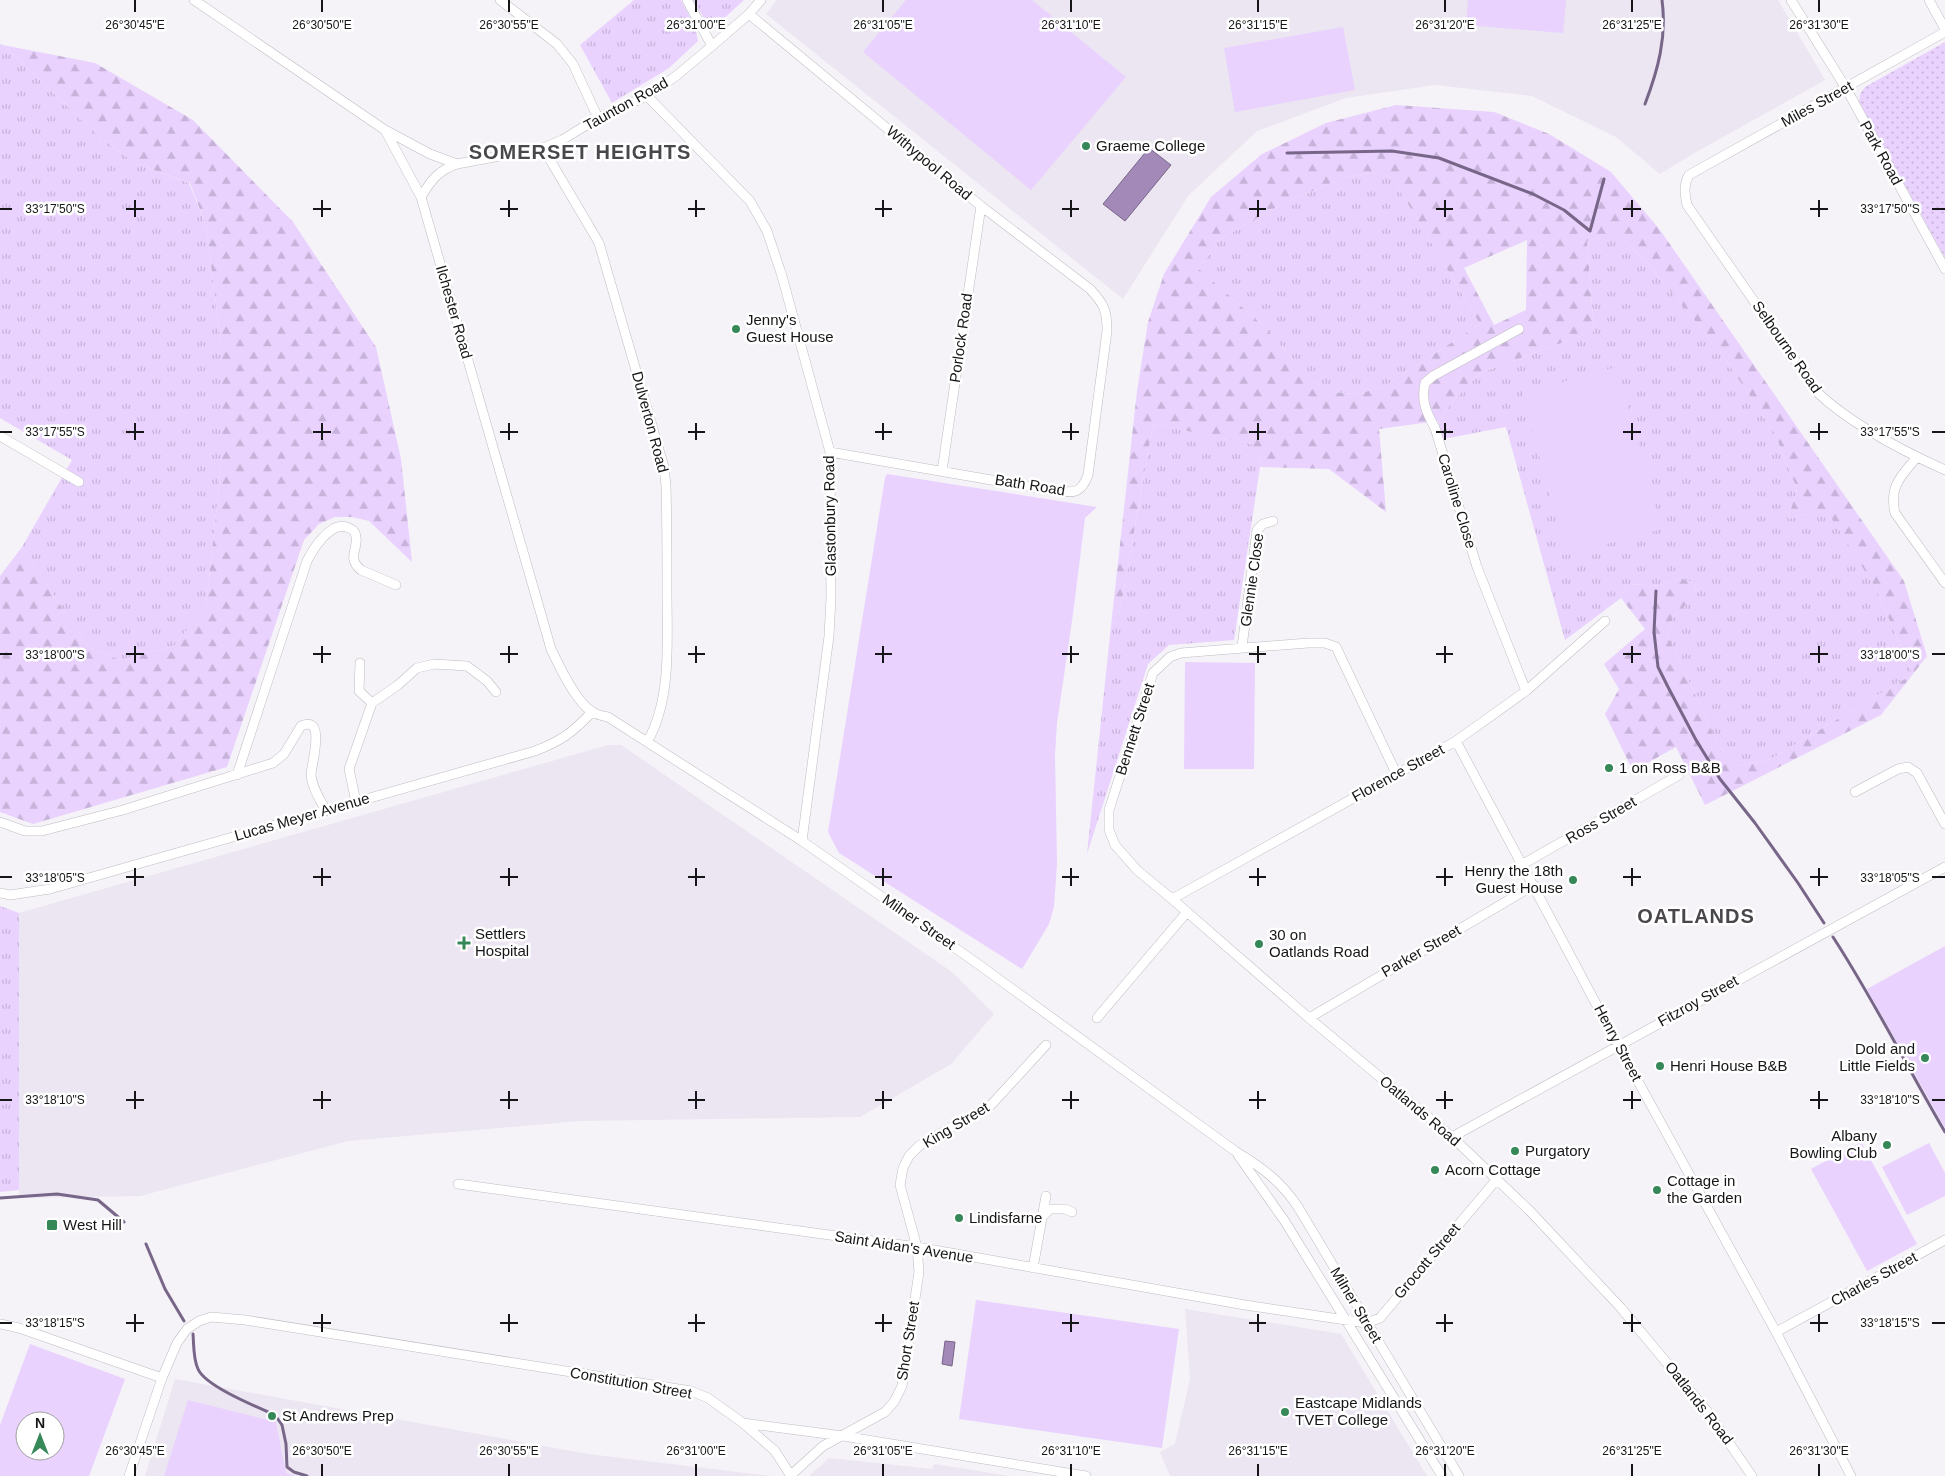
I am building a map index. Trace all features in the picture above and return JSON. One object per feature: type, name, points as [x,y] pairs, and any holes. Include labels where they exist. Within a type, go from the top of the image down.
[{"type":"street","name":"Ilchester Road","points":[[194,0],[385,130],[421,197],[551,649],[569,684],[592,712]]},
{"type":"street","points":[[500,0],[557,44],[572,64],[598,118]]},
{"type":"street","points":[[687,0],[712,46]]},
{"type":"street","name":"Taunton Road","points":[[421,197],[432,178],[439,172],[457,164],[543,148],[562,140],[598,118],[647,96],[676,76],[712,46],[749,14],[761,0]]},
{"type":"street","name":"Park Road","points":[[1791,0],[1846,88],[1945,270]]},
{"type":"street","points":[[1928,0],[1945,31]]},
{"type":"street","name":"Withypool Road","points":[[749,14],[981,206],[1090,289],[1101,301],[1107,312]]},
{"type":"street","name":"Miles Street","points":[[1689,175],[1945,31]]},
{"type":"street","name":"Glastonbury Road","points":[[647,96],[750,201],[767,230],[782,276],[830,452],[832,598],[829,636],[802,841]]},
{"type":"street","points":[[385,130],[430,154],[457,164]]},
{"type":"street","name":"Dulverton Road","points":[[543,148],[598,243],[664,467],[666,486],[667,644],[664,695],[654,732],[647,742]]},
{"type":"street","name":"Selbourne Road","points":[[1689,175],[1684,191],[1688,206],[1818,393],[1836,410],[1917,457],[1945,470]]},
{"type":"street","name":"Porlock Road","points":[[942,471],[981,206]]},
{"type":"street","name":"Bath Road","points":[[830,452],[1068,492],[1079,491],[1088,475],[1107,331],[1107,312]]},
{"type":"street","name":"Caroline Close","points":[[1520,329],[1433,376],[1426,383],[1423,402],[1435,428],[1477,567],[1526,691]]},
{"type":"street","points":[[0,436],[79,482]]},
{"type":"street","points":[[1917,457],[1898,480],[1892,501],[1895,512],[1945,584]]},
{"type":"street","name":"Glennie Close","points":[[1242,647],[1257,530],[1263,524],[1272,521]]},
{"type":"street","points":[[236,774],[307,562],[311,553],[329,531],[335,526],[342,526],[356,533],[353,557],[356,566],[396,585]]},
{"type":"street","name":"Florence Street","points":[[1172,899],[1456,741],[1526,691],[1605,621]]},
{"type":"street","name":"Bennett Street","points":[[1115,845],[1109,830],[1109,810],[1153,673],[1170,657],[1180,653],[1242,647],[1325,643],[1336,648],[1396,773]]},
{"type":"street","points":[[360,662],[359,691],[372,703]]},
{"type":"street","points":[[356,802],[349,769],[372,703],[398,685],[417,668],[434,664],[467,666],[487,681],[496,692]]},
{"type":"street","name":"Milner Street","points":[[592,712],[608,717],[802,841],[978,964],[1235,1151],[1264,1169],[1288,1192],[1459,1476]]},
{"type":"street","name":"Lucas Meyer Avenue","points":[[0,892],[10,895],[50,889],[535,751],[553,744],[573,732],[592,712]]},
{"type":"street","points":[[0,822],[25,831],[42,830],[123,810],[273,763],[279,759],[301,726],[310,724],[316,734],[317,742],[311,773],[313,783],[326,811]]},
{"type":"street","name":"Henry Street","points":[[1456,741],[1618,1044],[1776,1332],[1851,1476]]},
{"type":"street","points":[[1855,792],[1898,769],[1908,767],[1917,773],[1945,824]]},
{"type":"street","name":"Ross Street","points":[[1523,864],[1679,775]]},
{"type":"street","name":"Oatlands Road","points":[[1115,845],[1137,870],[1309,1018],[1452,1137],[1530,1211],[1622,1308],[1707,1411],[1752,1476]]},
{"type":"street","name":"Fitzroy Street","points":[[1452,1137],[1618,1044],[1945,867]]},
{"type":"street","name":"Parker Street","points":[[1309,1018],[1534,885]]},
{"type":"street","points":[[1097,1018],[1187,912]]},
{"type":"street","name":"King Street","points":[[917,1247],[900,1185],[903,1168],[910,1156],[931,1138],[991,1105],[1046,1045]]},
{"type":"street","name":"Milner Street","points":[[1235,1151],[1284,1220],[1442,1476]]},
{"type":"street","name":"Grocott Street","points":[[1366,1323],[1380,1318],[1497,1179]]},
{"type":"street","name":"Saint Aidan's Avenue","points":[[458,1184],[917,1247],[1347,1322]]},
{"type":"street","points":[[1033,1268],[1046,1196]]},
{"type":"street","points":[[1042,1217],[1050,1210],[1066,1209],[1072,1212]]},
{"type":"street","name":"Charles Street","points":[[1776,1332],[1945,1240]]},
{"type":"street","name":"Short Street","points":[[791,1476],[823,1446],[885,1412],[894,1402],[902,1386],[919,1272],[917,1247]]},
{"type":"street","name":"Constitution Street","points":[[162,1378],[177,1343],[187,1329],[199,1321],[211,1318],[245,1320],[691,1391],[708,1398],[743,1422],[843,1436],[1086,1476]]},
{"type":"street","points":[[1347,1322],[1366,1323]]},
{"type":"street","points":[[0,1324],[19,1328],[162,1378],[129,1476]]},
{"type":"street","points":[[743,1422],[775,1451],[791,1476]]},
{"type":"shaded area","name":"Graeme College","points":[[777,0],[1778,0],[1825,80],[1660,174],[1616,137],[1532,96],[1435,85],[1346,98],[1257,131],[1188,196],[1123,299],[766,14]]},
{"type":"shaded area","points":[[1149,148],[1171,165],[1125,221],[1103,204]]},
{"type":"shaded area","name":"Settlers Hospital","points":[[608,745],[621,745],[952,972],[994,1014],[951,1064],[860,1117],[579,1121],[348,1141],[140,1196],[19,1198],[19,913]]},
{"type":"shaded area","name":"Eastcape Midlands TVET College","points":[[1185,1309],[1341,1334],[1427,1476],[1170,1476],[1160,1452],[1175,1444],[1190,1379]]},
{"type":"shaded area","points":[[945,1341],[955,1342],[952,1366],[942,1364]]},
{"type":"shaded area","name":"St Andrews Prep","points":[[175,1379],[588,1454],[771,1476],[145,1476]]},
{"type":"shaded area","points":[[829,1458],[932,1469],[934,1464],[1010,1476],[809,1476]]},
{"type":"green space","points":[[634,0],[681,0],[695,27],[698,41],[669,68],[612,103],[580,45]]},
{"type":"green space","points":[[693,0],[744,0],[711,30]]},
{"type":"green space","points":[[906,0],[1032,0],[1126,77],[1031,190],[863,52]]},
{"type":"green space","points":[[1468,0],[1566,0],[1563,33],[1466,25]]},
{"type":"green space","points":[[1343,27],[1355,90],[1235,112],[1224,48]]},
{"type":"green space","points":[[1945,42],[1945,258],[1859,102],[1860,94],[1865,87]]},
{"type":"green space","points":[[0,44],[102,139],[137,164],[189,183],[206,226],[221,344],[221,467],[206,606],[174,646],[120,660],[88,647],[22,547],[72,460],[0,418]]},
{"type":"green space","points":[[3,45],[95,63],[193,120],[293,222],[376,347],[401,459],[412,562],[369,521],[352,517],[335,517],[319,524],[304,540],[227,767],[33,824],[0,812],[0,576],[22,547],[88,647],[120,660],[174,646],[206,606],[221,467],[221,344],[206,226],[190,183],[137,164],[102,139]]},
{"type":"green space","points":[[1396,105],[1494,112],[1549,134],[1611,172],[1660,230],[1904,581],[1927,656],[1913,674],[1875,587],[1832,519],[1807,514],[1788,519],[1797,489],[1775,434],[1722,354],[1646,261],[1620,237],[1602,237],[1587,241],[1594,331],[1480,373],[1454,400],[1438,421],[1379,429],[1386,512],[1329,469],[1260,467],[1259,455],[1251,444],[1153,424],[1119,616],[1111,626],[1137,391],[1148,322],[1164,274],[1211,197],[1262,154],[1326,123]],"holes":[[[1378,172],[1393,179],[1480,324],[1385,386],[1358,394],[1333,392],[1308,379],[1268,330],[1199,269],[1217,241],[1280,205],[1345,177]],[[1527,240],[1526,310],[1494,325],[1464,268]]]},
{"type":"green space","points":[[1378,172],[1393,179],[1480,324],[1385,386],[1358,394],[1333,392],[1308,379],[1268,330],[1199,269],[1217,241],[1280,205],[1345,177]]},
{"type":"green space","points":[[1602,237],[1620,237],[1646,261],[1722,354],[1775,434],[1797,489],[1788,519],[1807,514],[1832,518],[1875,587],[1913,674],[1771,759],[1738,766],[1719,746],[1668,636],[1673,617],[1693,598],[1696,587],[1691,582],[1678,579],[1660,585],[1627,584],[1621,598],[1565,640],[1506,427],[1443,439],[1438,421],[1454,400],[1480,373],[1594,331],[1587,241]]},
{"type":"green space","points":[[1617,367],[1662,529],[1566,555],[1522,393]]},
{"type":"green space","points":[[1153,424],[1252,444],[1259,455],[1260,467],[1234,640],[1169,645],[1148,664],[1087,854],[1111,626],[1119,616]]},
{"type":"green space","points":[[887,474],[1097,507],[1085,518],[1057,723],[1055,755],[1057,864],[1054,907],[1049,924],[1022,969],[839,853],[828,832]]},
{"type":"green space","points":[[1682,579],[1691,582],[1696,587],[1693,598],[1673,617],[1668,636],[1719,746],[1738,766],[1771,759],[1913,674],[1881,715],[1705,805],[1676,747],[1633,771],[1605,714],[1619,689],[1604,664],[1645,629],[1621,598],[1627,584],[1660,585]]},
{"type":"green space","points":[[1185,662],[1255,663],[1254,769],[1184,769]]},
{"type":"green space","points":[[0,906],[19,913],[19,1190],[0,1192]]},
{"type":"green space","name":"Dold and Little Fields","points":[[1945,946],[1945,1128],[1867,989]]},
{"type":"green space","points":[[1861,1142],[1917,1244],[1867,1271],[1811,1169]]},
{"type":"green space","points":[[1929,1143],[1945,1173],[1945,1196],[1907,1215],[1882,1167]]},
{"type":"green space","points":[[976,1300],[1179,1329],[1162,1448],[959,1419]]},
{"type":"green space","points":[[30,1344],[125,1379],[89,1476],[0,1476],[0,1425]]},
{"type":"green space","points":[[188,1400],[276,1422],[286,1473],[295,1476],[164,1476]]},
{"type":"waterway","points":[[1645,104],[1654,79],[1660,53],[1663,27],[1662,0]]},
{"type":"waterway","points":[[1287,153],[1392,151],[1439,158],[1533,194],[1564,210],[1590,231],[1604,179]]},
{"type":"waterway","points":[[1656,591],[1654,632],[1658,667],[1668,687],[1696,740],[1720,779],[1755,823],[1824,923]]},
{"type":"waterway","points":[[1833,937],[1945,1132]]},
{"type":"waterway","points":[[0,1198],[57,1194],[98,1200],[124,1222]]},
{"type":"waterway","points":[[146,1244],[165,1289],[184,1321]]},
{"type":"waterway","points":[[193,1334],[195,1361],[203,1376],[232,1395],[275,1415],[282,1425],[286,1444],[287,1467],[294,1472],[307,1476]]},
{"type":"place","name":"Graeme College","points":[[1086,146]]},
{"type":"place","name":"Jenny's Guest House","points":[[736,329]]},
{"type":"place","name":"1 on Ross B&B","points":[[1609,768]]},
{"type":"place","name":"Henry the 18th Guest House","points":[[1573,880]]},
{"type":"place","name":"Settlers Hospital","points":[[464,943]]},
{"type":"place","name":"30 on Oatlands Road","points":[[1259,944]]},
{"type":"place","name":"Dold and Little Fields","points":[[1925,1058]]},
{"type":"place","name":"Henri House B&B","points":[[1660,1066]]},
{"type":"place","name":"Albany Bowling Club","points":[[1887,1145]]},
{"type":"place","name":"Purgatory","points":[[1515,1151]]},
{"type":"place","name":"Acorn Cottage","points":[[1435,1170]]},
{"type":"place","name":"Cottage in the Garden","points":[[1657,1190]]},
{"type":"place","name":"Lindisfarne","points":[[959,1218]]},
{"type":"place","name":"West Hill","points":[[52,1225]]},
{"type":"place","name":"Eastcape Midlands TVET College","points":[[1285,1412]]},
{"type":"place","name":"St Andrews Prep","points":[[272,1416]]},
{"type":"district","name":"SOMERSET HEIGHTS","points":[[580,152]]},
{"type":"district","name":"OATLANDS","points":[[1696,916]]}]
